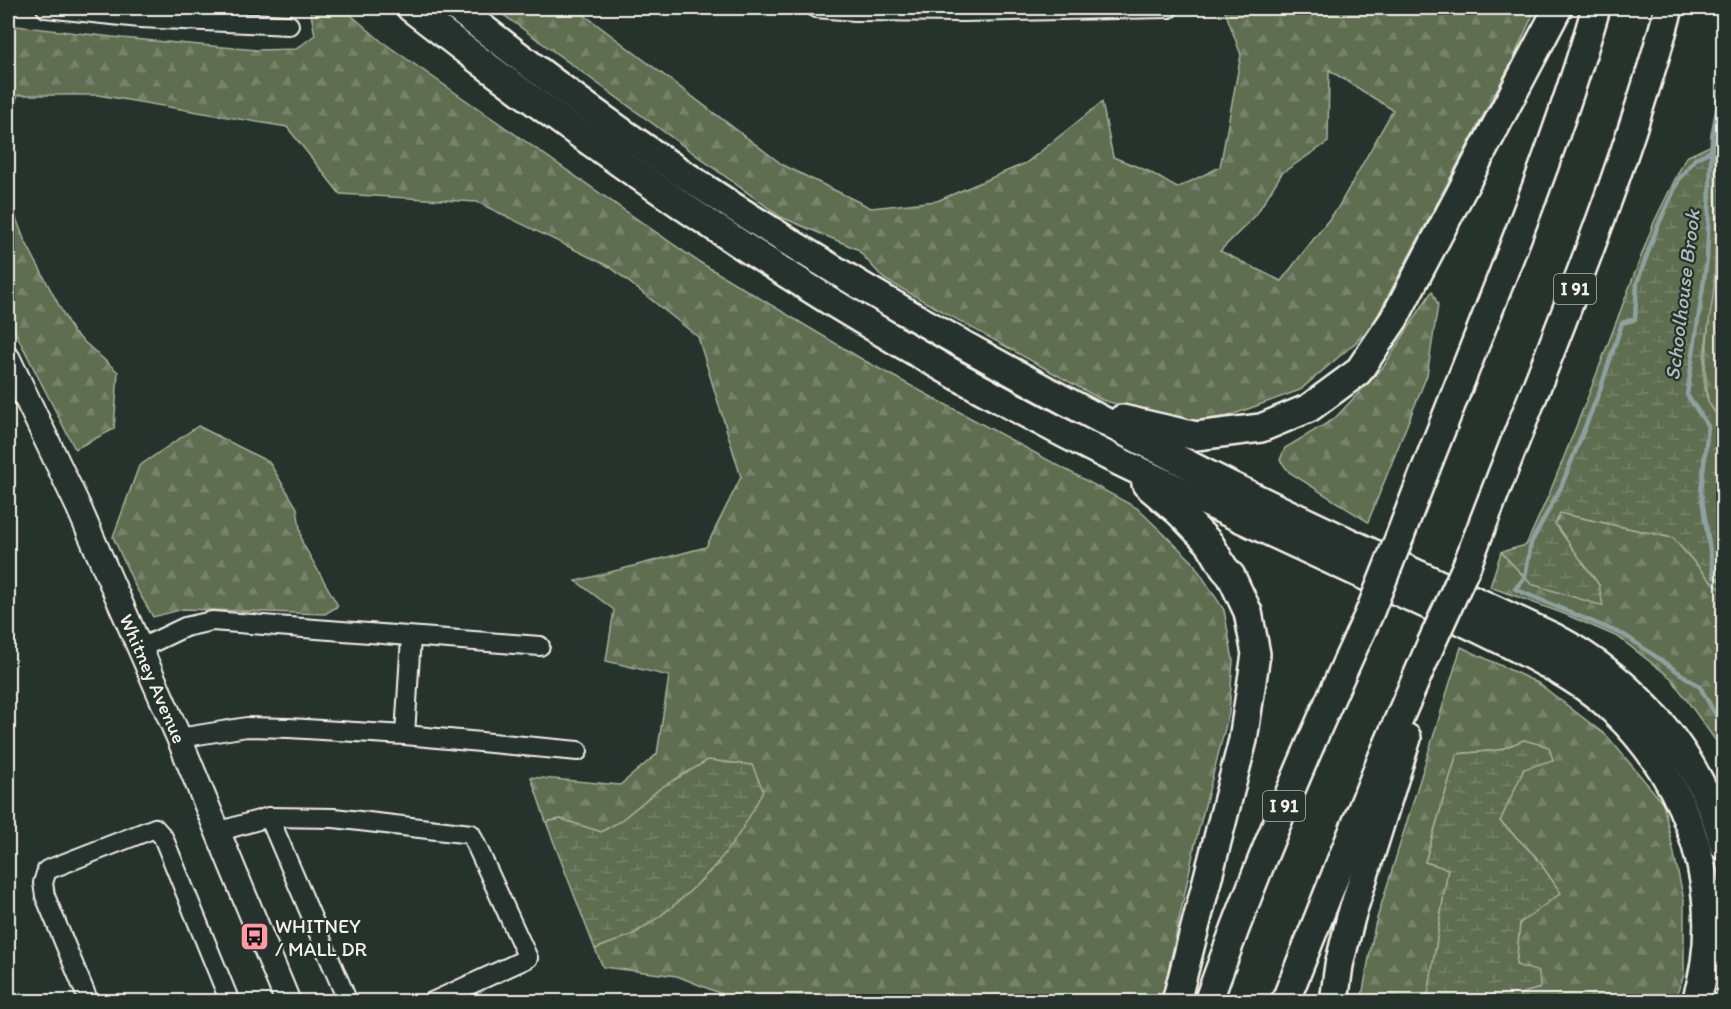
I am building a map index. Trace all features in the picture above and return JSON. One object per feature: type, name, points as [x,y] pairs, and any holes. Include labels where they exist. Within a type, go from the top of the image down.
[{"type":"highway","points":[[411,8],[580,135],[760,258],[850,314],[1064,434],[1120,462],[1461,618],[1560,671],[1596,695],[1646,746],[1662,769],[1677,794],[1696,844],[1702,869],[1707,918],[1704,964],[1695,1002]]},
{"type":"highway","points":[[456,8],[589,109],[760,224],[922,320],[1088,412],[1262,501],[1553,637],[1598,664],[1642,702],[1676,743],[1704,790],[1724,846]]},
{"type":"highway","points":[[1088,412],[1196,436],[1261,428],[1309,408],[1358,372],[1394,319],[1558,8]]},
{"type":"highway","name":"I 91","points":[[1208,1002],[1292,788],[1369,614],[1521,229],[1596,8]]},
{"type":"highway","name":"I 91","points":[[1285,1002],[1371,786],[1467,565],[1608,201],[1641,103],[1669,8]]},
{"type":"highway","points":[[1120,462],[1179,513],[1210,544],[1231,576],[1248,612],[1256,654],[1243,740],[1176,1002]]},
{"type":"highway","points":[[1334,1002],[1338,965],[1351,917],[1395,777],[1431,644]]},
{"type":"main road","name":"Whitney Avenue","points":[[8,359],[14,386],[78,506],[179,738],[288,1002]]},
{"type":"street","points":[[46,8],[140,18],[289,25]]},
{"type":"street","points":[[816,8],[855,11],[963,12],[1168,8]]},
{"type":"street","points":[[139,649],[185,627],[212,621],[540,646]]},
{"type":"street","points":[[405,735],[411,637]]},
{"type":"street","points":[[179,738],[247,727],[405,735],[578,752]]},
{"type":"street","points":[[269,817],[348,1002]]},
{"type":"street","points":[[217,832],[269,817],[334,818],[471,834],[528,958],[466,995],[432,1002]]},
{"type":"street","points":[[89,1002],[45,896],[43,883],[47,870],[155,828],[163,837],[230,1002]]},
{"type":"green space","points":[[305,8],[343,8],[381,41],[696,260],[865,361],[1137,508],[1192,561],[1224,610],[1233,660],[1229,713],[1196,840],[1162,1001],[739,1001],[677,976],[603,967],[595,949],[637,932],[681,899],[718,864],[662,787],[619,822],[601,832],[561,819],[546,822],[531,777],[620,785],[657,754],[669,676],[606,661],[614,610],[576,581],[706,547],[741,477],[698,337],[610,267],[477,202],[340,194],[287,127],[98,95],[18,95],[8,120],[8,25],[257,50],[296,49],[315,35],[310,9]]},
{"type":"green space","points":[[494,8],[575,8],[783,165],[871,208],[937,201],[1026,163],[1102,102],[1113,157],[1148,171],[1177,188],[1220,167],[1241,55],[1224,8],[1536,8],[1513,59],[1370,330],[1300,390],[1226,417],[1180,422],[1102,400],[884,279],[857,249],[781,217]],"holes":[[[1329,70],[1393,110],[1337,209],[1281,281],[1220,251],[1256,215],[1282,173],[1328,142]]]},
{"type":"green space","points":[[1723,102],[1723,424],[1708,402],[1705,369],[1717,217],[1714,144]]},
{"type":"green space","points":[[1714,144],[1715,269],[1704,374],[1708,401],[1723,424],[1723,591],[1710,580],[1673,538],[1560,513],[1555,524],[1599,585],[1603,606],[1531,584],[1501,552],[1526,545],[1589,394],[1654,222],[1686,157]]},
{"type":"green space","points":[[8,197],[24,239],[73,332],[118,372],[114,429],[75,449],[8,318]]},
{"type":"green space","points":[[1432,291],[1438,305],[1427,375],[1368,522],[1289,472],[1280,460],[1285,448],[1334,419],[1384,366]]},
{"type":"green space","points":[[198,426],[269,462],[297,508],[302,542],[338,606],[325,614],[183,609],[153,617],[135,586],[113,537],[139,466]]},
{"type":"green space","points":[[1559,513],[1673,538],[1710,580],[1723,591],[1723,751],[1671,678],[1618,637],[1562,613],[1490,587],[1501,552],[1531,584],[1599,585],[1555,524]]},
{"type":"green space","points":[[1461,647],[1538,683],[1608,737],[1663,803],[1684,900],[1684,975],[1674,1001],[1520,1001],[1520,994],[1540,988],[1516,965],[1520,923],[1536,857],[1500,821],[1524,768],[1524,740],[1499,750],[1457,754],[1425,862],[1448,869],[1428,996],[1430,1001],[1361,1002],[1375,925]]},
{"type":"green space","points":[[1524,740],[1549,747],[1553,760],[1524,769],[1500,821],[1536,857],[1561,893],[1520,923],[1516,965],[1539,972],[1540,988],[1520,994],[1520,1001],[1430,1001],[1428,996],[1448,869],[1425,862],[1457,754],[1499,750]]},
{"type":"green space","points":[[708,760],[752,765],[763,790],[740,832],[711,870],[677,903],[633,934],[595,949],[546,822],[561,819],[601,832],[619,822],[662,787]]},
{"type":"waterway","name":"Schoolhouse Brook","points":[[1724,72],[1712,137],[1707,259],[1687,395],[1708,426],[1701,492],[1714,577],[1724,582]]},
{"type":"waterway","points":[[1711,151],[1696,158],[1679,179],[1656,230],[1637,283],[1635,319],[1622,323],[1600,390],[1561,487],[1531,543],[1525,577],[1515,589],[1626,636],[1700,687],[1724,730]]},
{"type":"place","name":"WHITNEY / MALL DR","points":[[254,937]]}]
